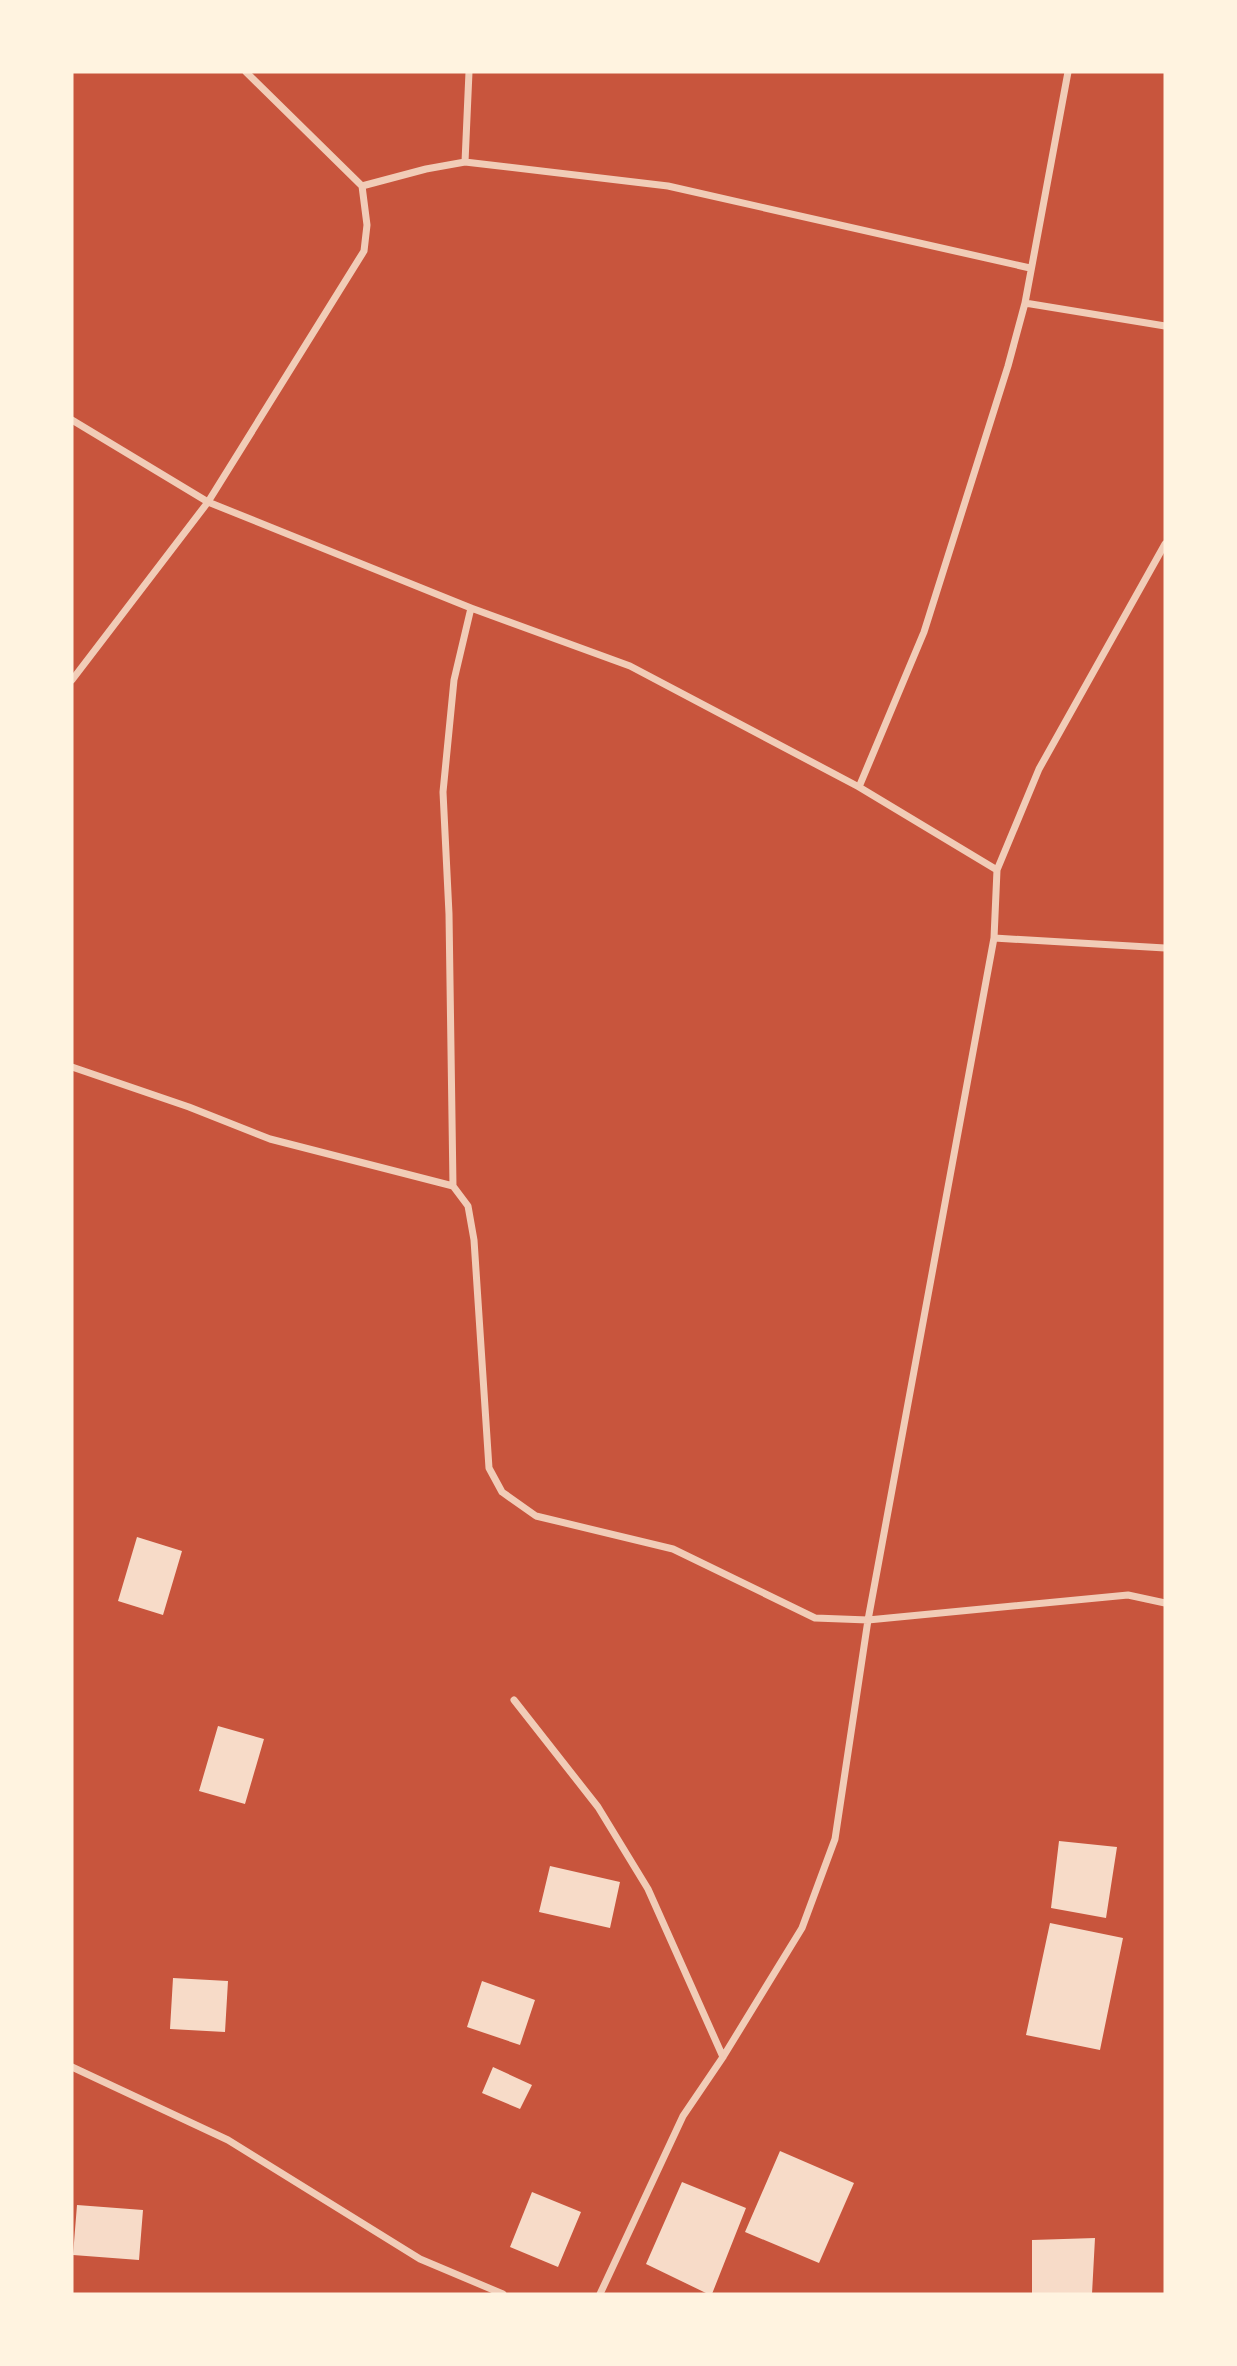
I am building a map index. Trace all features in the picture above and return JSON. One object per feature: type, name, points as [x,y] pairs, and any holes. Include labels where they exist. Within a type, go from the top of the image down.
[{"type":"street","points":[[72,680],[208,502],[364,251],[367,225],[362,186],[246,72]]},
{"type":"street","points":[[466,162],[469,72]]},
{"type":"street","points":[[859,787],[924,632],[1009,366],[1025,303],[1068,72]]},
{"type":"street","points":[[362,186],[426,169],[466,162],[668,186],[1030,268]]},
{"type":"street","points":[[1025,303],[1165,326]]},
{"type":"street","points":[[72,420],[208,502],[471,608],[630,666],[859,787],[997,870]]},
{"type":"street","points":[[600,2294],[683,2116],[802,1928],[835,1839],[868,1620],[994,938],[997,870],[1039,769],[1165,544]]},
{"type":"street","points":[[471,608],[454,680],[443,792],[449,914],[453,1186],[468,1206],[474,1240],[489,1468],[502,1492],[536,1516],[673,1549],[815,1618],[868,1620],[1128,1595],[1165,1602]]},
{"type":"street","points":[[994,938],[1165,948]]},
{"type":"street","points":[[72,1066],[270,1139],[453,1186]]},
{"type":"street","points":[[514,1700],[598,1807],[648,1889],[723,2056]]},
{"type":"street","points":[[72,2067],[228,2140],[420,2259],[503,2294]]},
{"type":"building","points":[[137,1537],[182,1551],[163,1615],[118,1601]]},
{"type":"building","points":[[218,1726],[264,1739],[245,1804],[199,1791]]},
{"type":"building","points":[[1059,1841],[1117,1847],[1106,1918],[1051,1908]]},
{"type":"building","points":[[550,1866],[620,1882],[610,1928],[539,1912]]},
{"type":"building","points":[[1050,1923],[1123,1938],[1100,2050],[1026,2035]]},
{"type":"building","points":[[173,1978],[228,1981],[225,2032],[170,2029]]},
{"type":"building","points":[[482,1981],[535,2000],[520,2045],[467,2027]]},
{"type":"building","points":[[493,2067],[532,2085],[520,2109],[482,2093]]},
{"type":"building","points":[[780,2151],[854,2183],[819,2263],[745,2232]]},
{"type":"building","points":[[682,2182],[746,2208],[712,2294],[646,2264]]},
{"type":"building","points":[[532,2192],[581,2212],[558,2267],[510,2247]]},
{"type":"building","points":[[77,2205],[143,2210],[139,2260],[73,2255]]},
{"type":"building","points":[[1095,2238],[1092,2294],[1032,2294],[1032,2240]]}]
